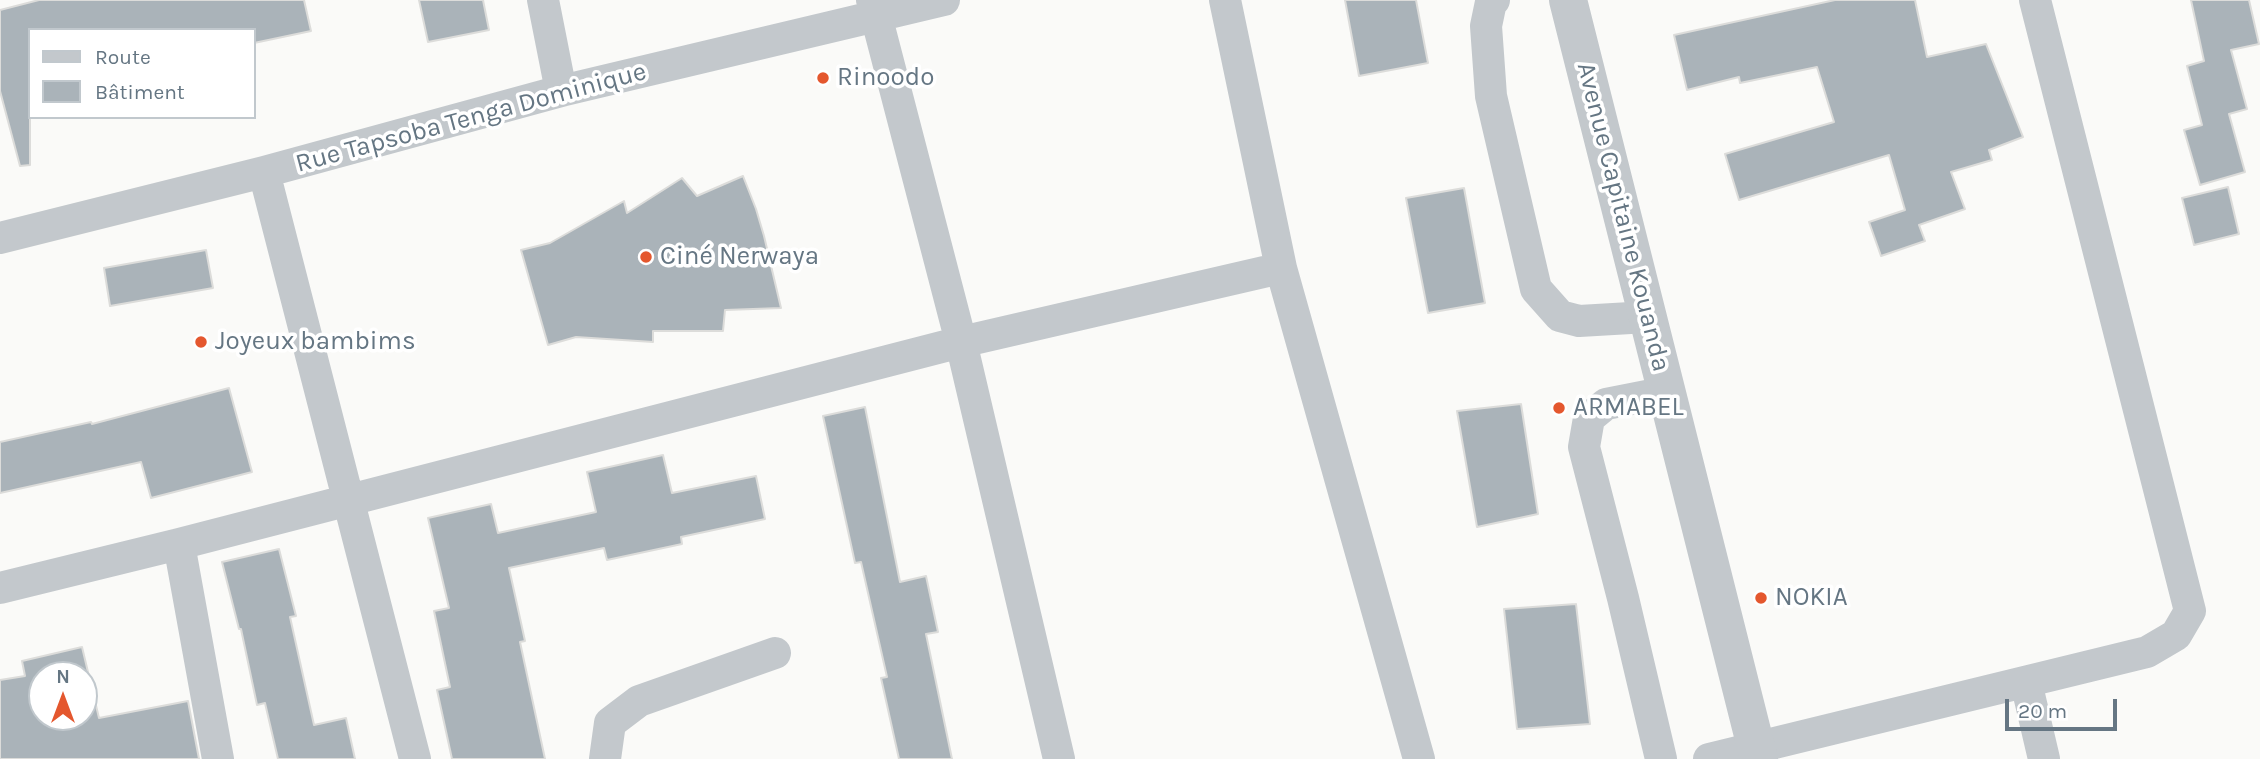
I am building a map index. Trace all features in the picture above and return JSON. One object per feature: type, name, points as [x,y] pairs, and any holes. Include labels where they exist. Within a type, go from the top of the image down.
[{"type":"street","points":[[542,0],[561,91]]},
{"type":"street","name":"Rue Tapsoba Tenga Dominique","points":[[0,238],[264,172],[874,9],[944,0]]},
{"type":"street","points":[[1225,0],[1281,268],[1419,759]]},
{"type":"street","points":[[1494,0],[1491,2],[1486,26],[1491,96],[1536,289],[1560,316],[1579,321],[1648,317]]},
{"type":"street","name":"Avenue Capitaine Kouanda","points":[[1568,0],[1758,753]]},
{"type":"street","points":[[1709,759],[1758,753],[2147,652],[2176,635],[2190,611],[2035,0]]},
{"type":"street","points":[[874,9],[961,342],[1059,759]]},
{"type":"street","points":[[264,172],[415,759]]},
{"type":"street","points":[[0,588],[961,342],[1281,268]]},
{"type":"street","points":[[1661,759],[1584,447],[1589,418],[1606,404],[1667,392]]},
{"type":"street","points":[[179,544],[218,759]]},
{"type":"street","points":[[605,759],[610,723],[639,701],[775,653]]},
{"type":"street","points":[[2026,682],[2044,759]]},
{"type":"building","points":[[39,0],[304,0],[311,31],[256,43],[256,28],[28,28],[30,165],[20,166],[0,91],[0,10]]},
{"type":"building","points":[[419,0],[483,0],[489,30],[428,42]]},
{"type":"building","points":[[1345,0],[1416,0],[1428,63],[1359,76]]},
{"type":"building","points":[[1835,0],[1915,0],[1927,57],[1986,44],[2023,137],[1989,150],[1992,160],[1951,172],[1965,209],[1919,225],[1925,241],[1881,256],[1869,222],[1905,210],[1889,155],[1739,200],[1725,154],[1834,122],[1817,67],[1740,83],[1739,77],[1687,90],[1674,35]]},
{"type":"building","points":[[2191,0],[2249,0],[2259,44],[2231,50],[2247,109],[2229,114],[2245,172],[2200,185],[2184,130],[2202,125],[2187,66],[2204,61]]},
{"type":"building","name":"Ciné Nerwaya","points":[[743,176],[764,236],[781,308],[725,310],[723,331],[653,331],[653,342],[576,337],[548,345],[521,250],[550,243],[624,201],[627,213],[682,178],[697,196]]},
{"type":"building","points":[[2228,187],[2239,234],[2194,245],[2182,198]]},
{"type":"building","points":[[1464,188],[1485,303],[1428,313],[1406,198]]},
{"type":"building","points":[[206,250],[213,288],[110,306],[104,268]]},
{"type":"building","points":[[229,388],[252,472],[151,498],[141,462],[0,493],[0,442],[91,422],[92,424]]},
{"type":"building","points":[[1521,404],[1538,514],[1477,527],[1457,411]]},
{"type":"building","points":[[865,407],[900,582],[926,576],[938,632],[926,634],[952,759],[899,759],[881,678],[887,677],[861,562],[855,563],[823,416]]},
{"type":"building","points":[[663,455],[672,493],[756,476],[765,519],[681,537],[682,544],[607,560],[604,548],[509,568],[525,641],[520,642],[545,759],[452,759],[437,690],[450,687],[434,611],[449,608],[428,518],[491,504],[498,533],[596,512],[587,472]]},
{"type":"building","points":[[279,549],[296,616],[290,617],[314,725],[346,718],[355,759],[278,759],[265,703],[257,705],[241,629],[222,562]]},
{"type":"building","points":[[1576,604],[1590,724],[1517,729],[1504,609]]},
{"type":"building","points":[[82,647],[85,661],[28,661],[28,731],[98,731],[98,714],[99,718],[188,701],[199,759],[0,759],[0,680],[25,676],[22,661]]},
{"type":"place","name":"Rinoodo","points":[[823,78]]},
{"type":"place","name":"Ciné Nerwaya","points":[[646,257]]},
{"type":"place","name":"Joyeux bambims","points":[[201,342]]},
{"type":"place","name":"ARMABEL","points":[[1559,408]]},
{"type":"place","name":"NOKIA","points":[[1761,598]]}]
